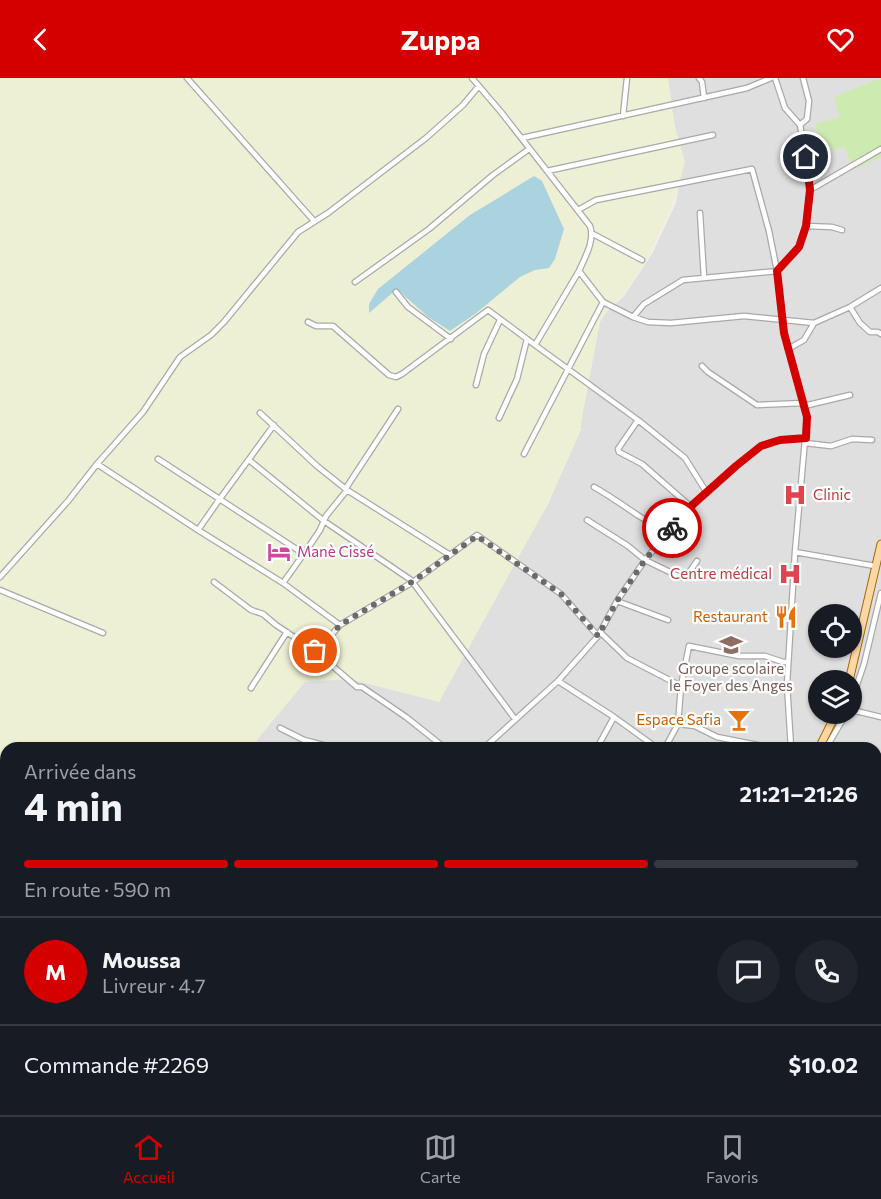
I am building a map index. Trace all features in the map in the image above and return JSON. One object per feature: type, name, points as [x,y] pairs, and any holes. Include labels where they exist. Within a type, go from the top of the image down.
[{"type":"main road","points":[[851,670],[881,544]]},
{"type":"main road","points":[[822,742],[831,724]]},
{"type":"street","points":[[187,78],[314,221]]},
{"type":"street","points":[[472,78],[578,210],[593,234],[579,271],[535,345]]},
{"type":"street","points":[[623,116],[627,78]]},
{"type":"street","points":[[699,78],[702,82],[704,98]]},
{"type":"street","points":[[522,138],[747,88],[773,78],[785,108],[800,125],[806,157],[810,190],[806,226],[799,247],[777,271],[683,280],[644,304],[633,317]]},
{"type":"street","points":[[800,125],[807,119],[809,101],[803,78]]},
{"type":"street","points":[[0,577],[143,412],[180,357],[211,335],[224,322],[288,242],[298,232],[328,213],[426,138],[463,105],[478,87]]},
{"type":"street","points":[[547,171],[713,135]]},
{"type":"street","points":[[355,282],[429,229],[493,175],[529,149]]},
{"type":"street","points":[[810,190],[881,149]]},
{"type":"street","points":[[578,210],[596,200],[752,169],[777,271],[784,333],[807,417],[788,662],[791,742]]},
{"type":"street","points":[[700,213],[704,278]]},
{"type":"street","points":[[806,226],[832,227],[842,230]]},
{"type":"street","points":[[593,234],[642,260]]},
{"type":"street","points":[[579,271],[603,302],[648,322],[671,323],[744,316],[814,323],[850,307],[881,288]]},
{"type":"street","points":[[396,292],[408,307],[451,339]]},
{"type":"street","points":[[524,454],[603,302]]},
{"type":"street","points":[[850,307],[860,323],[870,332],[881,334]]},
{"type":"street","points":[[308,322],[316,326],[333,326],[389,375],[396,377],[451,339],[485,311],[490,312],[638,420],[685,458],[707,493]]},
{"type":"street","points":[[476,385],[484,354],[500,320]]},
{"type":"street","points":[[788,349],[804,340],[814,323]]},
{"type":"street","points":[[499,418],[517,379],[527,339]]},
{"type":"street","points":[[702,366],[757,405],[803,405],[850,395]]},
{"type":"street","points":[[283,583],[398,409]]},
{"type":"street","points":[[260,413],[317,466],[347,489],[450,555]]},
{"type":"street","points":[[638,420],[618,449],[619,452],[642,464],[690,507]]},
{"type":"street","points":[[198,530],[274,425]]},
{"type":"street","points":[[490,742],[558,681],[599,634],[617,601],[668,531],[690,507],[761,446],[780,440],[806,440],[831,446],[852,439],[872,440]]},
{"type":"street","points":[[158,459],[304,554]]},
{"type":"street","points":[[249,460],[324,521],[411,580],[515,719]]},
{"type":"street","points":[[96,464],[283,583],[340,625]]},
{"type":"street","points":[[594,488],[668,531]]},
{"type":"street","points":[[587,520],[628,546],[645,560],[680,577],[686,577],[697,561]]},
{"type":"street","points":[[315,651],[340,625],[412,582],[477,536],[561,594],[599,634],[627,658],[681,686]]},
{"type":"street","points":[[795,552],[875,566]]},
{"type":"street","points":[[214,582],[251,610],[263,614],[315,651],[357,687],[362,687],[406,717],[437,742]]},
{"type":"street","points":[[0,590],[103,633]]},
{"type":"street","points":[[862,670],[881,593]]},
{"type":"street","points":[[617,601],[669,620]]},
{"type":"street","points":[[251,688],[286,632]]},
{"type":"street","points":[[668,742],[678,724],[681,686],[689,646],[739,656],[765,656],[788,662]]},
{"type":"street","points":[[558,681],[649,742]]},
{"type":"street","points":[[862,712],[881,717]]},
{"type":"street","points":[[600,742],[614,717]]},
{"type":"street","points":[[678,724],[695,726],[717,737],[735,742]]},
{"type":"street","points":[[830,742],[840,724]]},
{"type":"street","points":[[280,728],[312,742]]},
{"type":"shaded area","points":[[0,78],[668,78],[675,127],[685,162],[675,198],[648,258],[624,294],[610,307],[600,322],[579,434],[545,509],[439,702],[349,679],[305,682],[257,742],[0,742]]},
{"type":"shaded area","points":[[667,78],[881,78],[881,742],[258,742],[247,735],[306,679],[348,676],[437,700],[548,504],[581,429],[578,401],[601,317],[624,296],[652,254],[676,203],[681,171]]},
{"type":"green space","points":[[881,78],[881,157],[853,170],[844,146],[820,156],[816,123],[840,118],[834,97]]},
{"type":"water","points":[[534,176],[542,181],[564,229],[555,259],[549,268],[535,270],[520,277],[475,314],[450,331],[428,317],[397,289],[369,313],[369,304],[378,289],[470,215]]},
{"type":"way so far","points":[[315,651],[340,625],[412,582],[477,536],[561,594],[598,636],[617,601],[645,560],[672,528]]},
{"type":"place","name":"Clinic","points":[[795,495]]},
{"type":"place","name":"Manè Cissé","points":[[279,552]]},
{"type":"place","name":"Centre médical","points":[[790,574]]},
{"type":"place","name":"Restaurant","points":[[786,617]]},
{"type":"place","name":"Groupe scolaire le Foyer des Anges","points":[[731,645]]},
{"type":"place","name":"Espace Safia","points":[[739,720]]},
{"type":"route","points":[[672,528],[690,507],[761,446],[780,440],[806,438],[807,417],[784,333],[777,271],[799,247],[806,226],[810,190],[806,157]]}]
